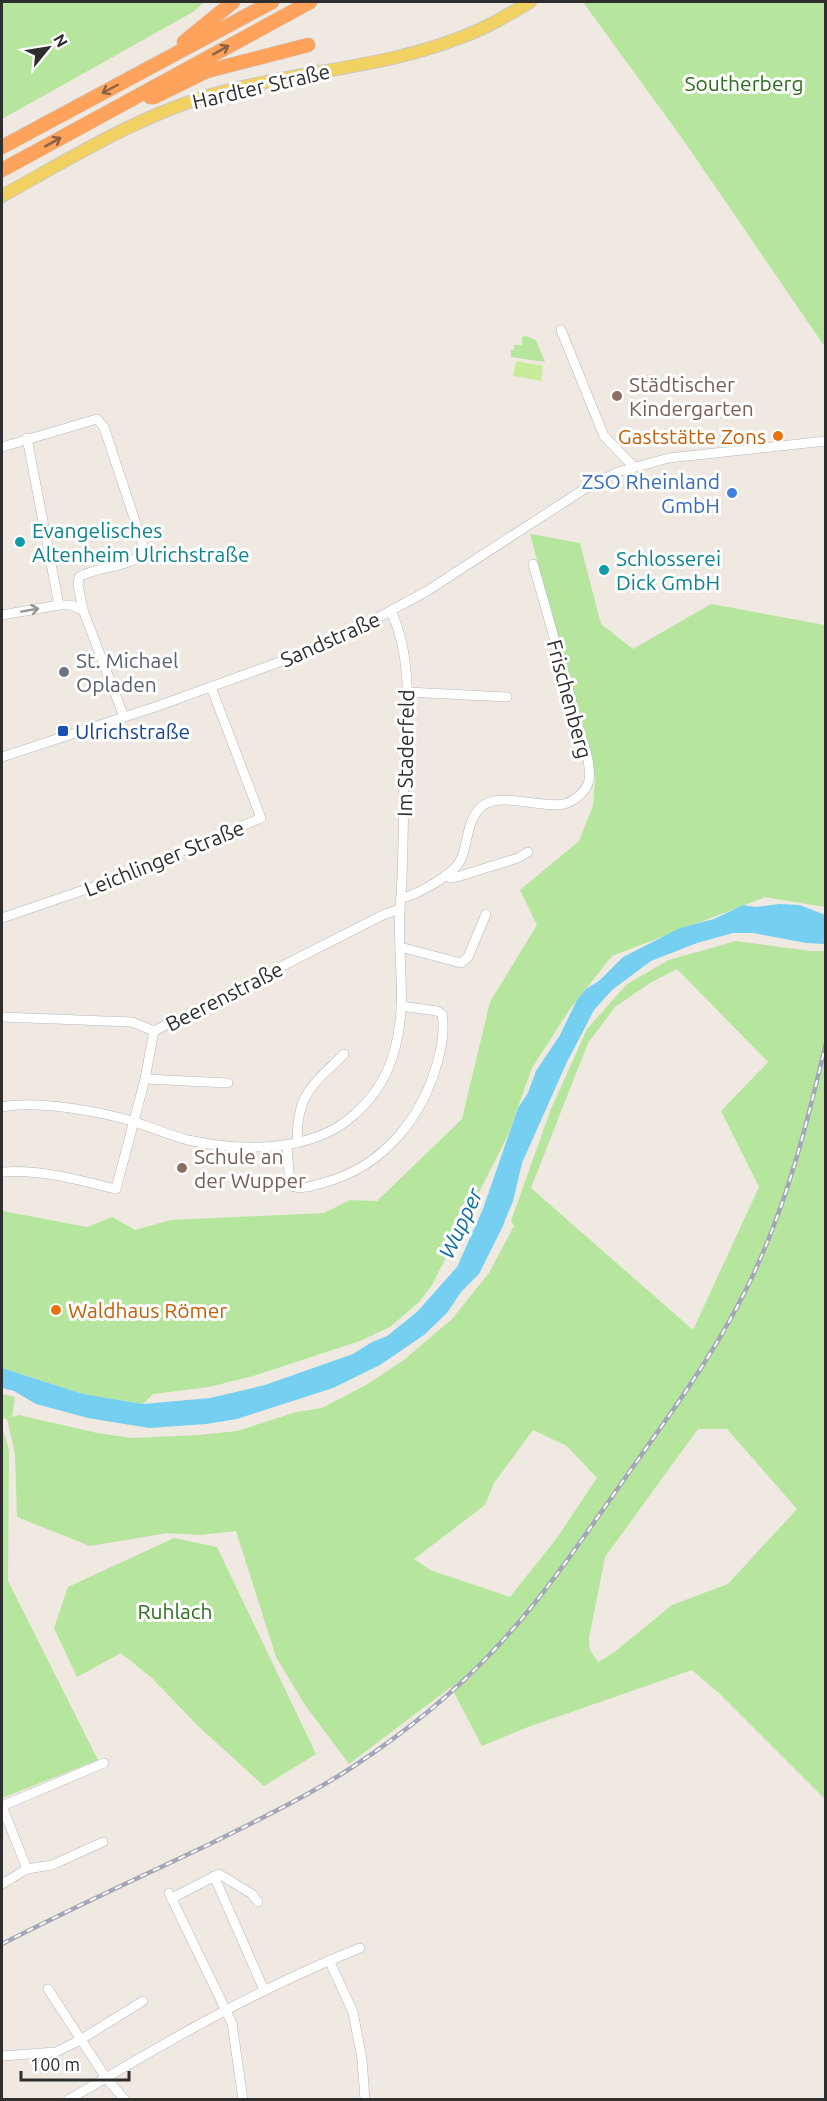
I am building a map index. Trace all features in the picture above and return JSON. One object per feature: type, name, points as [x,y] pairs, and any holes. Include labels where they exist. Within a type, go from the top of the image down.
[{"type":"highway","points":[[147,70],[233,2]]},
{"type":"highway","points":[[2,147],[272,2]]},
{"type":"highway","points":[[2,170],[310,2]]},
{"type":"highway","points":[[133,98],[154,97],[207,71],[308,45]]},
{"type":"main road","name":"Hardter Straße","points":[[2,196],[130,127],[182,104],[261,81],[427,49],[462,37],[530,2]]},
{"type":"street","points":[[561,330],[604,436],[634,467]]},
{"type":"street","points":[[2,447],[97,419],[104,427],[145,550],[138,559],[94,570],[78,577],[78,585],[83,610],[124,717]]},
{"type":"street","points":[[27,438],[59,605]]},
{"type":"street","name":"Sandstraße","points":[[2,757],[211,687],[307,652],[357,630],[427,591],[590,486],[611,475],[669,458],[825,441]]},
{"type":"street","name":"Frischenberg","points":[[402,898],[413,895],[456,868],[475,815],[481,806],[498,800],[562,804],[579,796],[589,782],[589,769],[581,737],[533,564]]},
{"type":"street","points":[[2,615],[59,605],[71,605],[83,610]]},
{"type":"street","name":"Im Staderfeld","points":[[2,1107],[40,1106],[107,1115],[188,1140],[212,1144],[256,1147],[287,1146],[339,1128],[360,1111],[378,1090],[391,1062],[398,1035],[401,1006],[400,909],[406,658],[392,611]]},
{"type":"street","name":"Leichlinger Straße","points":[[2,918],[113,880],[261,818],[211,687]]},
{"type":"street","points":[[406,692],[507,697]]},
{"type":"street","name":"Frischenberg","points":[[446,875],[450,878],[460,876],[518,858],[528,852]]},
{"type":"street","name":"Beerenstraße","points":[[2,1017],[132,1022],[154,1031],[375,919],[400,909]]},
{"type":"street","points":[[400,947],[461,963],[468,957],[486,914]]},
{"type":"street","points":[[287,1146],[290,1185],[300,1188],[339,1179],[374,1158],[399,1137],[426,1096],[434,1077],[441,1049],[443,1022],[442,1014],[436,1011],[401,1006]]},
{"type":"street","points":[[2,1172],[52,1174],[116,1190],[145,1079],[154,1031]]},
{"type":"street","points":[[297,1143],[298,1115],[308,1091],[344,1054]]},
{"type":"street","points":[[145,1079],[228,1083]]},
{"type":"street","points":[[27,1869],[2,1806],[104,1763]]},
{"type":"street","points":[[2,1884],[27,1869],[52,1865],[103,1842]]},
{"type":"street","points":[[243,2100],[232,2023],[171,1896],[178,1895],[219,1874],[252,1894],[258,1902]]},
{"type":"street","points":[[214,1876],[264,1990]]},
{"type":"street","points":[[68,2100],[227,2009],[329,1960],[360,1948]]},
{"type":"street","points":[[329,1960],[353,2012],[362,2059],[365,2100]]},
{"type":"street","points":[[48,1989],[106,2078],[125,2100]]},
{"type":"street","points":[[2,2056],[56,2052],[81,2040],[143,2001]]},
{"type":"green space","points":[[2,2],[204,2],[193,12],[2,119]]},
{"type":"green space","name":"Southerberg","points":[[583,2],[825,2],[825,347],[684,141]]},
{"type":"green space","points":[[526,336],[536,340],[545,362],[511,357],[514,345],[522,345],[522,337]]},
{"type":"green space","points":[[516,361],[543,366],[541,381],[513,376]]},
{"type":"green space","points":[[530,534],[580,543],[601,624],[633,649],[711,604],[825,625],[825,907],[765,897],[612,956],[570,1009],[532,1068],[508,1135],[432,1285],[419,1302],[390,1327],[360,1341],[253,1376],[209,1387],[153,1394],[143,1404],[83,1394],[2,1368],[2,1211],[87,1227],[112,1217],[135,1230],[171,1220],[324,1213],[350,1200],[377,1201],[462,1119],[490,1002],[537,925],[520,890],[579,841],[593,806],[595,779]]},
{"type":"green space","points":[[736,941],[825,951],[825,1799],[721,1695],[692,1670],[528,1727],[482,1746],[451,1687],[349,1764],[305,1705],[276,1657],[236,1531],[200,1535],[168,1533],[90,1546],[17,1517],[15,1454],[7,1419],[2,1418],[2,1394],[15,1397],[12,1417],[19,1415],[97,1433],[131,1438],[237,1431],[296,1412],[322,1408],[366,1385],[405,1359],[452,1319],[489,1273],[514,1226],[511,1221],[551,1109],[587,1029],[627,984],[669,960]],"holes":[[[677,969],[768,1062],[721,1111],[759,1187],[693,1330],[531,1188],[588,1043],[615,1007],[650,983]],[[698,1429],[727,1429],[797,1509],[728,1584],[672,1605],[612,1654],[598,1662],[590,1650],[589,1638],[605,1557]],[[533,1430],[567,1446],[597,1478],[557,1538],[510,1597],[430,1570],[414,1559],[485,1505],[494,1483]]]},
{"type":"green space","points":[[2,1427],[9,1450],[8,1581],[98,1760],[2,1798]]},
{"type":"green space","name":"Ruhlach","points":[[174,1538],[217,1547],[316,1754],[264,1786],[197,1725],[153,1679],[121,1653],[77,1677],[54,1628],[68,1587]]},
{"type":"water","points":[[779,904],[800,905],[825,915],[825,944],[806,943],[753,933],[733,933],[697,943],[651,961],[612,990],[594,1010],[566,1064],[522,1163],[513,1201],[479,1274],[461,1292],[447,1313],[424,1335],[380,1365],[333,1388],[237,1419],[206,1424],[149,1428],[88,1418],[36,1404],[14,1391],[2,1388],[2,1368],[83,1394],[143,1404],[210,1398],[265,1385],[353,1354],[387,1336],[417,1312],[457,1267],[483,1209],[518,1108],[528,1093],[536,1071],[560,1035],[577,1000],[586,989],[599,981],[623,957],[680,928],[714,919],[743,905],[755,907]]},
{"type":"railway","points":[[2,1944],[210,1844],[334,1779],[389,1742],[426,1713],[494,1650],[549,1585],[582,1540],[682,1396],[731,1319],[758,1264],[780,1210],[805,1128],[826,1043]]},
{"type":"place","name":"Städtischer Kindergarten","points":[[617,396]]},
{"type":"place","name":"Gaststätte Zons","points":[[778,436]]},
{"type":"place","name":"ZSO Rheinland GmbH","points":[[732,493]]},
{"type":"place","name":"Evangelisches Altenheim Ulrichstraße","points":[[20,542]]},
{"type":"place","name":"Schlosserei Dick GmbH","points":[[604,570]]},
{"type":"place","name":"St. Michael Opladen","points":[[64,672]]},
{"type":"place","name":"Ulrichstraße","points":[[63,731]]},
{"type":"place","name":"Schule an der Wupper","points":[[182,1168]]},
{"type":"place","name":"Waldhaus Römer","points":[[56,1310]]},
{"type":"water label","name":"Wupper","points":[[460,1223]]}]
